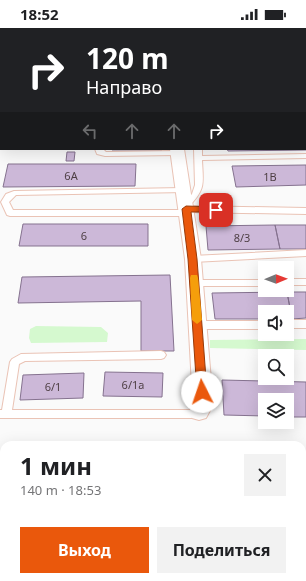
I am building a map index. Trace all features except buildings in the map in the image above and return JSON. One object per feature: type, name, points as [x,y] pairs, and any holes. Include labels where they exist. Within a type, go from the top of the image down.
[{"type":"street","points":[[177,151],[193,259],[202,405],[199,412]]},
{"type":"lane","points":[[99,150],[100,152],[105,154],[177,151]]},
{"type":"lane","points":[[198,150],[199,176],[196,195],[185,204],[10,213],[5,202],[9,196],[14,193],[185,204],[306,211]]},
{"type":"lane","points":[[198,158],[306,156]]},
{"type":"lane","points":[[181,175],[191,178],[199,176]]},
{"type":"lane","points":[[193,259],[306,253]]},
{"type":"lane","points":[[294,282],[306,282]]},
{"type":"lane","points":[[194,283],[258,283]]},
{"type":"lane","points":[[197,325],[258,324]]},
{"type":"lane","points":[[294,324],[306,324]]},
{"type":"lane","points":[[161,355],[24,357],[15,362],[3,414],[191,414],[199,412]]},
{"type":"green space","points":[[36,326],[101,327],[108,333],[107,342],[31,343],[29,338],[30,329]]},
{"type":"green space","points":[[294,339],[306,339],[306,350],[210,348],[210,340],[294,341]]},
{"type":"slow traffic","points":[[194,278],[197,320]]},
{"type":"route","points":[[202,392],[193,259],[186,209],[216,210]]}]
